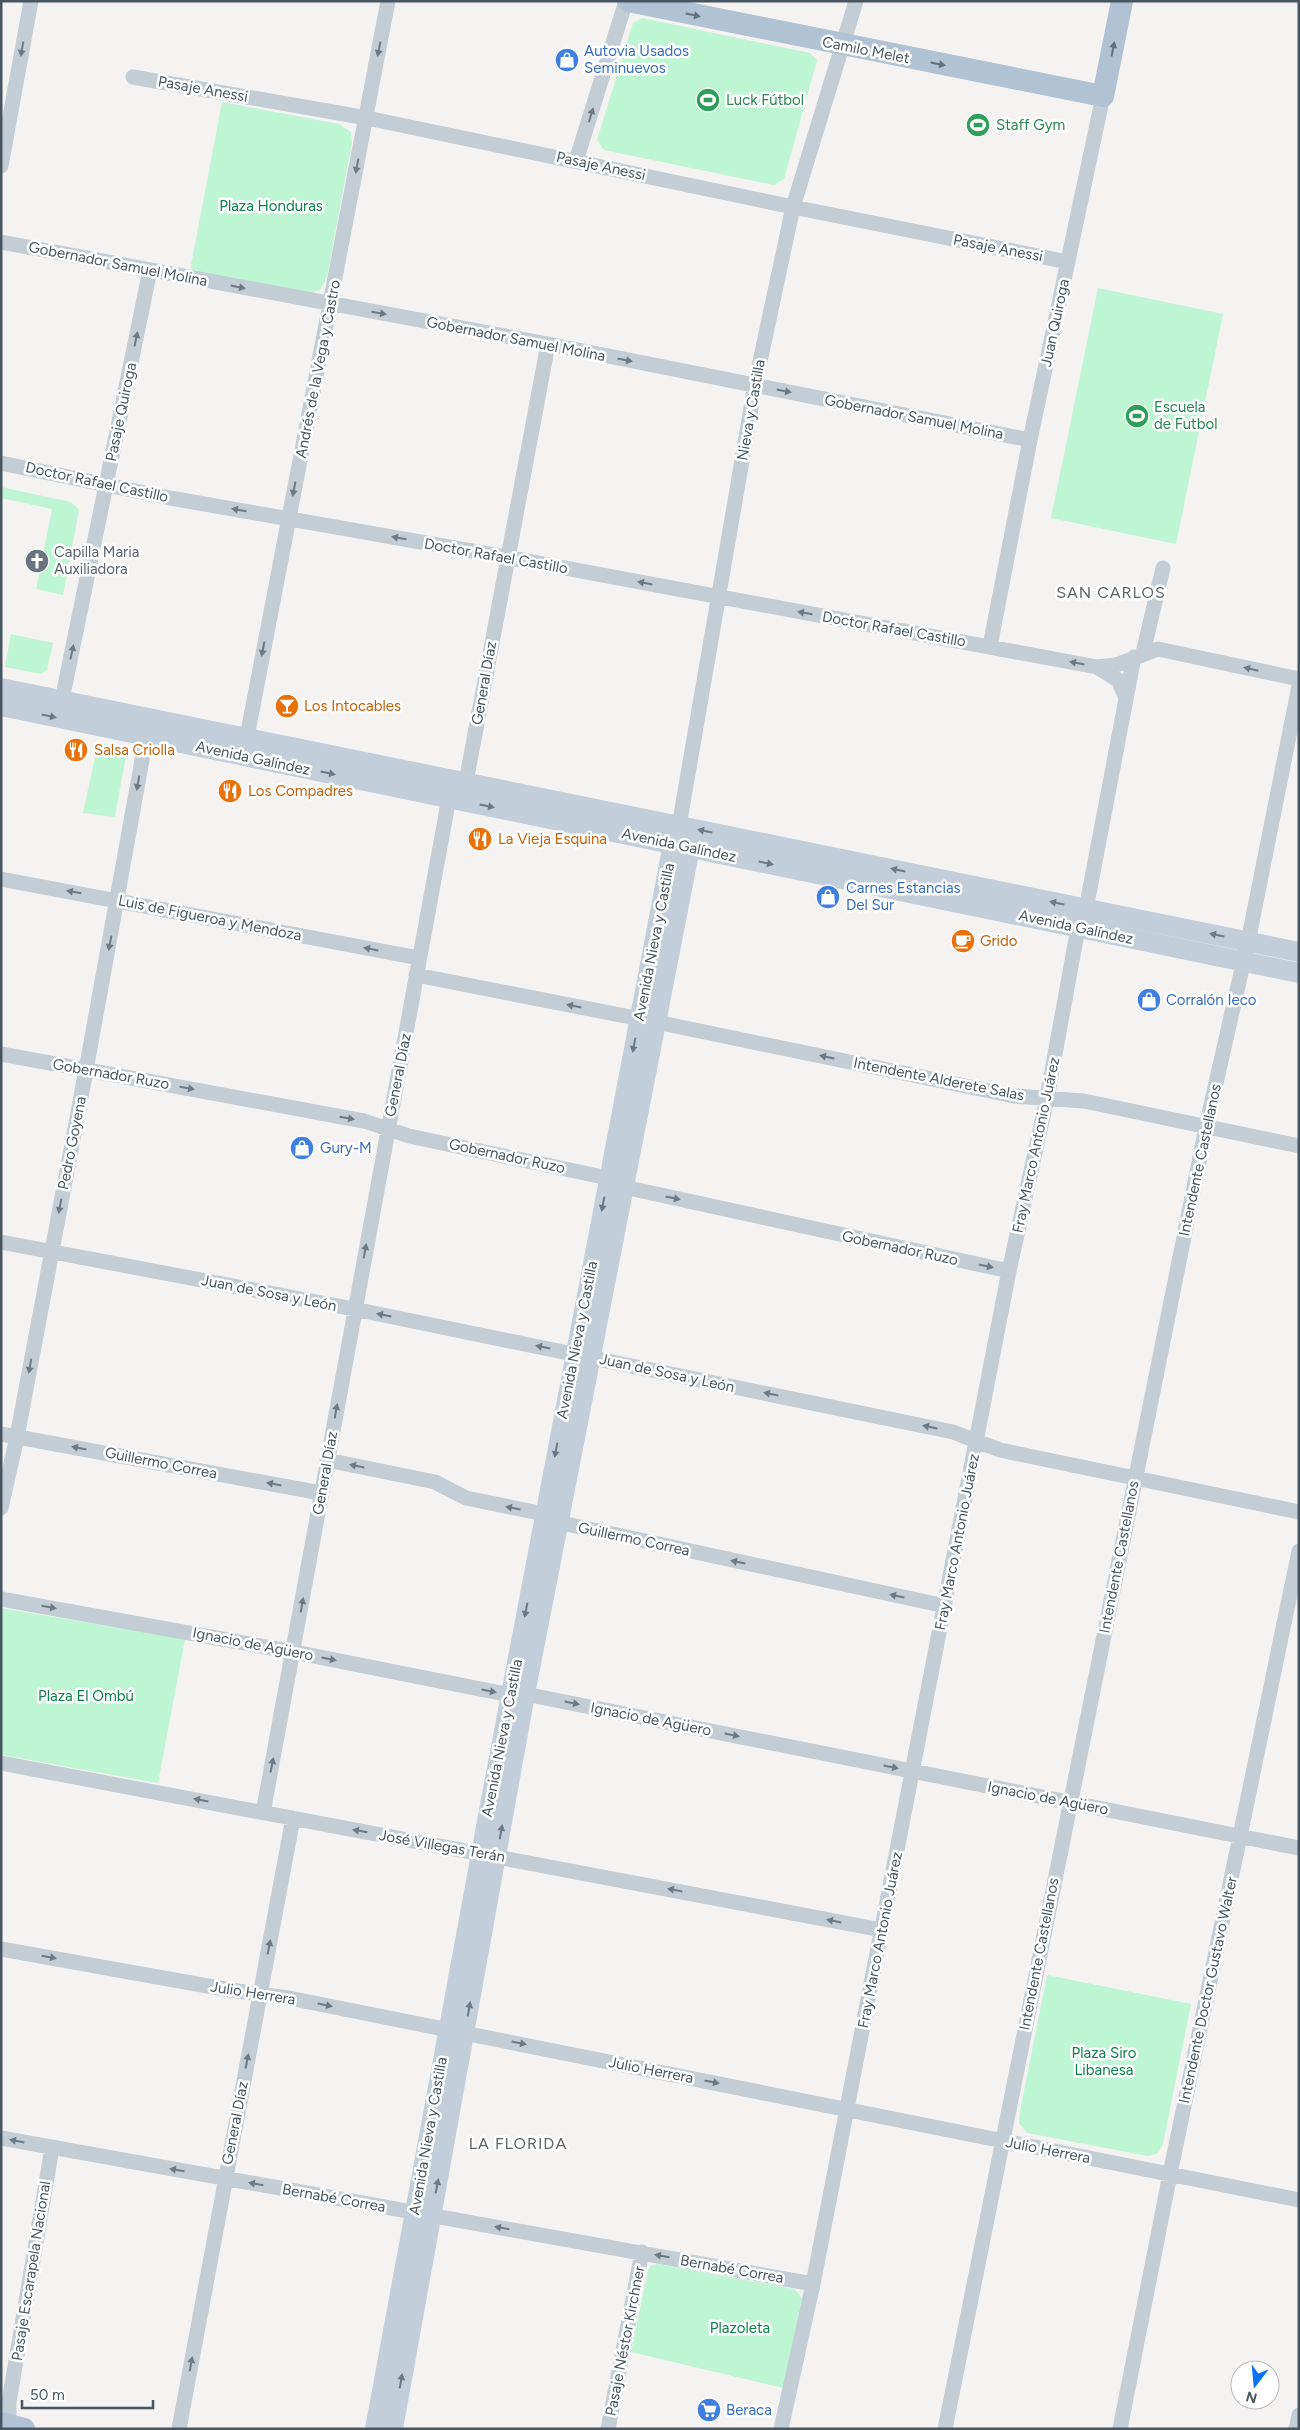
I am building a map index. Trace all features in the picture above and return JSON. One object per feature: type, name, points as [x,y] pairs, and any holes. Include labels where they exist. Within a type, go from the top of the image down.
[{"type":"main road","name":"Camilo Melet","points":[[627,1],[1103,96]]},
{"type":"main road","name":"Juan Quiroga","points":[[1103,96],[1122,1]]},
{"type":"main road","name":"Avenida Galíndez","points":[[1,688],[62,700],[148,727],[449,798],[1086,909],[1299,952]]},
{"type":"main road","name":"Avenida Galíndez","points":[[1,706],[148,727],[247,738],[466,782],[681,839],[1078,928],[1299,973]]},
{"type":"main road","name":"Avenida Nieva y Castilla","points":[[393,2429],[423,2214],[517,1694],[681,839]]},
{"type":"main road","name":"Avenida Nieva y Castilla","points":[[375,2429],[423,2214]]},
{"type":"street","points":[[1,166],[31,1]]},
{"type":"street","name":"Andrés de la Vega y Castro","points":[[247,738],[388,1]]},
{"type":"street","points":[[576,161],[627,1]]},
{"type":"street","name":"Nieva y Castilla","points":[[681,839],[718,597],[755,385],[793,207],[856,1]]},
{"type":"street","name":"Pasaje Anessi","points":[[133,77],[366,118],[1068,262]]},
{"type":"street","name":"Juan Quiroga","points":[[990,646],[1030,440],[1103,96]]},
{"type":"street","name":"Gobernador Samuel Molina","points":[[1,242],[548,344],[1030,440]]},
{"type":"street","name":"Pasaje Quiroga","points":[[62,700],[150,270]]},
{"type":"street","name":"General Díaz","points":[[466,782],[506,557],[548,344]]},
{"type":"street","name":"Doctor Rafael Castillo","points":[[1,463],[288,519],[506,557],[1097,667]]},
{"type":"street","name":"Fray Marco Antonio Juárez","points":[[781,2429],[813,2284],[848,2108],[1009,1271],[1046,1098],[1078,928],[1086,909],[1126,698],[1163,568]]},
{"type":"street","points":[[1097,667],[1116,665],[1138,655],[1158,649],[1299,679]]},
{"type":"street","points":[[1097,667],[1118,680],[1126,698]]},
{"type":"street","name":"Intendente Castellanos","points":[[945,2429],[1069,1802],[1206,1128],[1242,961],[1248,942],[1299,686]]},
{"type":"street","name":"Pedro Goyena","points":[[1,1508],[17,1437],[118,900],[148,727]]},
{"type":"street","points":[[449,798],[466,782]]},
{"type":"street","name":"General Díaz","points":[[263,1813],[449,798]]},
{"type":"street","name":"Luis de Figueroa y Mendoza","points":[[1,879],[419,958]]},
{"type":"street","points":[[416,975],[647,1020]]},
{"type":"street","name":"Intendente Alderete Salas","points":[[647,1020],[1014,1096],[1084,1101],[1299,1146]]},
{"type":"street","name":"Gobernador Ruzo","points":[[1,1054],[364,1121],[409,1136],[1009,1271]]},
{"type":"street","name":"Juan de Sosa y León","points":[[1,1242],[354,1309],[953,1432],[1000,1450],[1299,1512]]},
{"type":"street","name":"Guillermo Correa","points":[[1,1434],[322,1493]]},
{"type":"street","name":"Guillermo Correa","points":[[328,1460],[435,1482],[466,1498],[945,1606]]},
{"type":"street","name":"Intendente Doctor Gustavo Walter","points":[[1120,2429],[1170,2174],[1299,1551]]},
{"type":"street","name":"Ignacio de Agüero","points":[[1,1598],[517,1694],[1299,1848]]},
{"type":"street","name":"José Villegas Terán","points":[[1,1763],[882,1930]]},
{"type":"street","name":"General Díaz","points":[[179,2429],[293,1818]]},
{"type":"street","name":"Julio Herrera","points":[[1,1949],[289,1998],[848,2108],[1002,2141],[1299,2200]]},
{"type":"street","name":"Bernabé Correa","points":[[1,2138],[813,2284]]},
{"type":"street","name":"Pasaje Escarapela Nacional","points":[[11,2426],[9,2402],[52,2148]]},
{"type":"street","name":"Pasaje Néstor Kirchner","points":[[608,2429],[642,2252]]},
{"type":"street","points":[[1296,2429],[1299,2414]]},
{"type":"green space","name":"Luck Fútbol","points":[[642,18],[810,53],[817,60],[784,179],[774,185],[604,150],[597,140],[633,23]]},
{"type":"green space","name":"Plaza Honduras","points":[[222,102],[339,124],[351,132],[352,142],[327,277],[320,290],[310,293],[190,271]]},
{"type":"green space","name":"Escuela de Futbol","points":[[1098,288],[1223,314],[1176,544],[1051,518]]},
{"type":"green space","points":[[1,487],[71,502],[79,510],[63,595],[36,589],[52,509],[1,498]]},
{"type":"green space","points":[[11,634],[53,643],[47,670],[41,674],[5,667]]},
{"type":"green space","points":[[98,743],[119,746],[126,755],[115,817],[83,813]]},
{"type":"green space","name":"Plaza El Ombú","points":[[1,1608],[185,1639],[158,1783],[1,1755]]},
{"type":"green space","name":"Plaza Siro Libanesa","points":[[1047,1975],[1191,2004],[1163,2144],[1158,2153],[1148,2156],[1027,2133],[1019,2123]]},
{"type":"green space","name":"Plazoleta","points":[[658,2264],[794,2289],[802,2298],[783,2388],[631,2352],[648,2270],[652,2265]]},
{"type":"place","name":"Autovia Usados Seminuevos","points":[[567,60]]},
{"type":"place","name":"Luck Fútbol","points":[[708,100]]},
{"type":"place","name":"Staff Gym","points":[[978,125]]},
{"type":"place","name":"Escuela de Futbol","points":[[1137,416]]},
{"type":"place","name":"Capilla Maria Auxiliadora","points":[[37,561]]},
{"type":"place","name":"Los Intocables","points":[[287,706]]},
{"type":"place","name":"Salsa Criolla","points":[[76,750]]},
{"type":"place","name":"Los Compadres","points":[[230,791]]},
{"type":"place","name":"La Vieja Esquina","points":[[480,839]]},
{"type":"place","name":"Carnes Estancias Del Sur","points":[[828,897]]},
{"type":"place","name":"Grido","points":[[963,941]]},
{"type":"place","name":"Corralón Ieco","points":[[1149,1000]]},
{"type":"place","name":"Gury-M","points":[[302,1148]]},
{"type":"place","name":"Beraca","points":[[709,2410]]},
{"type":"district","name":"SAN CARLOS","points":[[1111,592]]},
{"type":"district","name":"LA FLORIDA","points":[[518,2143]]}]
